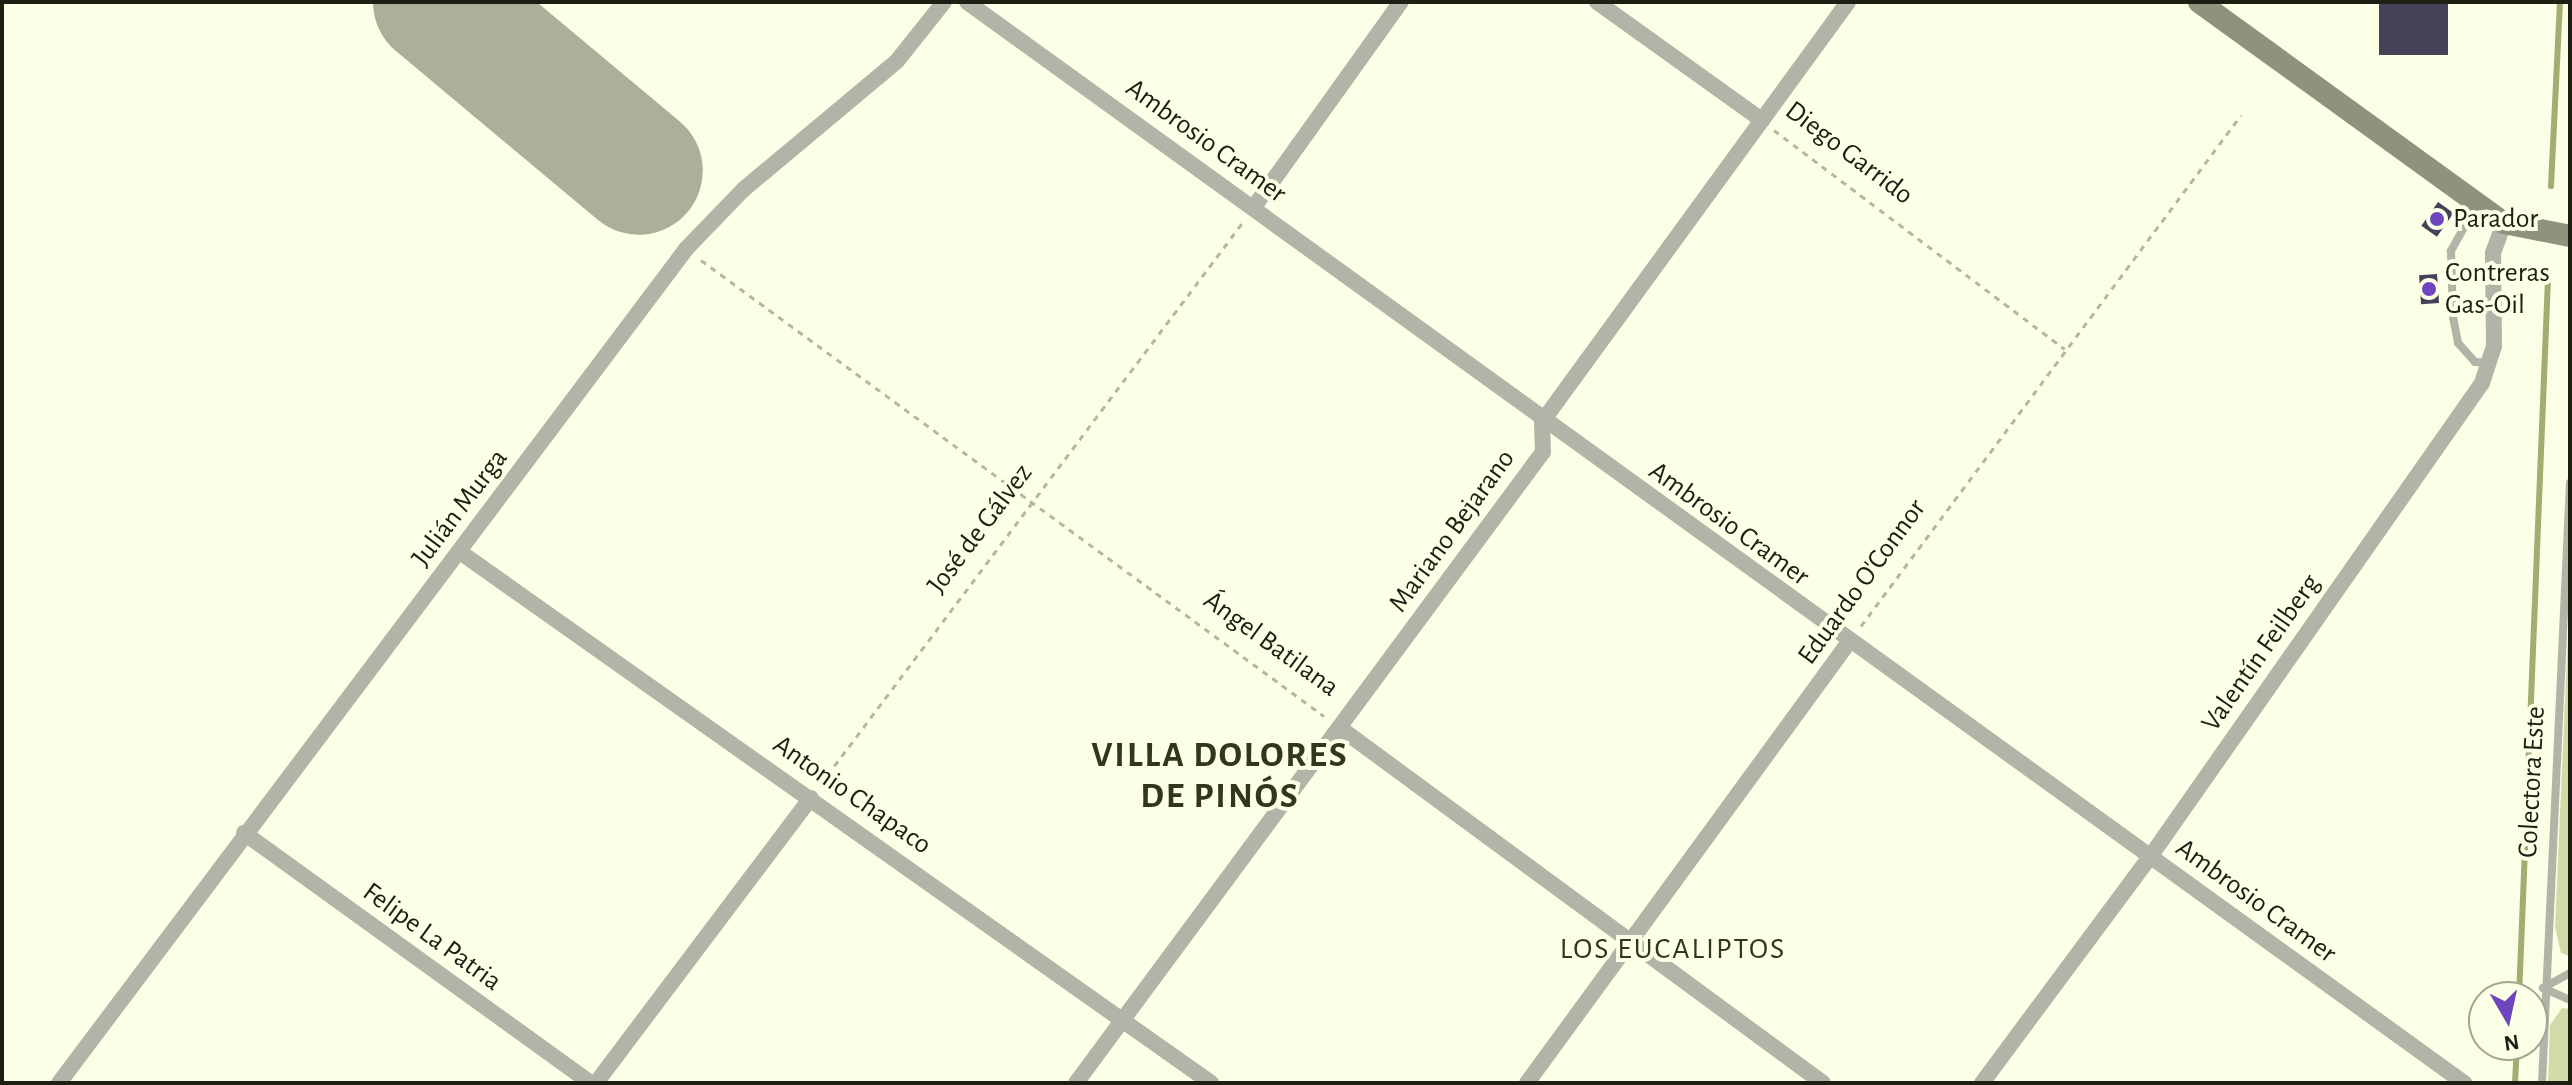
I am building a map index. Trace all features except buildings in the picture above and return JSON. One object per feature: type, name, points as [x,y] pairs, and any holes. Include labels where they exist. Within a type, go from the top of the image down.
[{"type":"main road","points":[[2199,2],[2504,223],[2570,236]]},
{"type":"street","name":"Julián Murga","points":[[59,1083],[686,249],[744,189],[897,61],[944,2]]},
{"type":"street","name":"Ambrosio Cramer","points":[[967,2],[1254,207],[1542,422],[2464,1083]]},
{"type":"street","points":[[1254,207],[1401,2]]},
{"type":"street","name":"Diego Garrido","points":[[1597,2],[1762,120]]},
{"type":"street","name":"Mariano Bejarano","points":[[1076,1083],[1543,452],[1542,422],[1848,2]]},
{"type":"street","points":[[2492,363],[2493,253],[2504,223]]},
{"type":"street","name":"Valentín Feilberg","points":[[1982,1083],[2150,857],[2492,363]]},
{"type":"street","name":"Antonio Chapaco","points":[[460,552],[1126,1019],[1211,1083]]},
{"type":"street","name":"Eduardo O'Connor","points":[[1527,1083],[1633,943],[1849,642]]},
{"type":"street","name":"Ángel Batilana","points":[[1340,728],[1823,1083]]},
{"type":"street","points":[[596,1083],[811,798]]},
{"type":"street","name":"Felipe La Patria","points":[[244,833],[590,1083]]},
{"type":"lane","points":[[2477,203],[2451,251],[2453,317],[2458,343],[2475,362],[2492,363]]},
{"type":"lane","name":"Colectora Este","points":[[2543,981],[2570,483]]},
{"type":"lane","points":[[2548,985],[2570,973]]},
{"type":"lane","points":[[2548,990],[2570,1000]]},
{"type":"lane","name":"Colectora Este","points":[[2542,1061],[2542,1083]]},
{"type":"path","name":"Eduardo O'Connor","points":[[1849,642],[2241,115]]},
{"type":"path","name":"Diego Garrido","points":[[1762,120],[2066,350]]},
{"type":"path","name":"José de Gálvez","points":[[811,798],[1254,207]]},
{"type":"path","name":"Ángel Batilana","points":[[686,249],[1340,728]]},
{"type":"green space","points":[[2570,590],[2570,956],[2561,953],[2555,927]]},
{"type":"green space","points":[[2562,1008],[2570,1009],[2570,1083],[2548,1083],[2550,1025]]},
{"type":"waterway","points":[[2551,186],[2560,2]]},
{"type":"waterway","points":[[2520,981],[2548,279]]},
{"type":"waterway","points":[[2515,1083],[2516,1061]]},
{"type":"runway","points":[[437,2],[639,171]]},
{"type":"place","name":"Parador","points":[[2437,219]]},
{"type":"place","name":"Contreras Gas-Oil","points":[[2429,289]]},
{"type":"district","name":"VILLA DOLORES DE PINÓS","points":[[1220,776]]},
{"type":"district","name":"LOS EUCALIPTOS","points":[[1673,949]]}]
